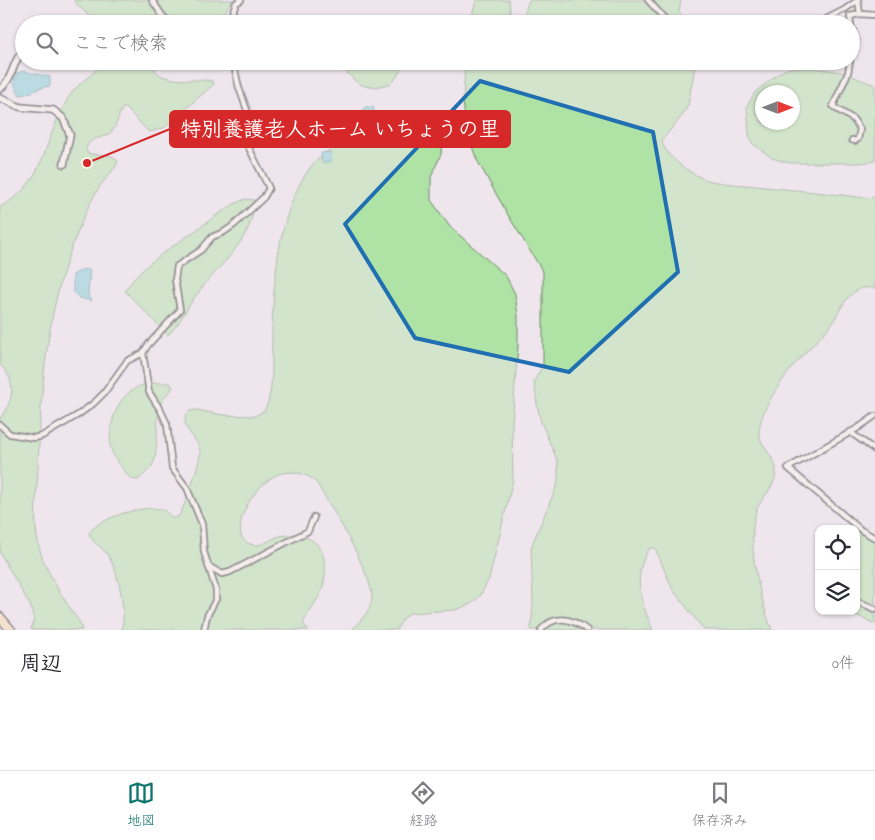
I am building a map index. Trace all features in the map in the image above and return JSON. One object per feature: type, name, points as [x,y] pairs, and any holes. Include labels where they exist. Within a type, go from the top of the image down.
[{"type":"highway","points":[[0,617],[11,630]]},
{"type":"street","points":[[152,0],[162,15]]},
{"type":"street","points":[[231,15],[236,3],[242,0]]},
{"type":"street","points":[[648,0],[661,15]]},
{"type":"street","points":[[834,15],[858,0],[860,14]]},
{"type":"street","points":[[855,15],[875,15]]},
{"type":"street","points":[[0,89],[8,82],[15,62]]},
{"type":"street","points":[[204,630],[216,599],[216,590],[202,542],[202,524],[187,488],[172,468],[166,420],[149,392],[144,353],[148,345],[180,310],[175,280],[177,266],[200,250],[212,237],[234,225],[264,197],[269,188],[247,144],[247,110],[235,70]]},
{"type":"street","points":[[848,70],[833,106],[853,119],[860,129],[858,139],[852,140]]},
{"type":"street","points":[[0,98],[20,107],[53,110],[63,118],[70,135],[64,164]]},
{"type":"street","points":[[0,425],[10,434],[34,438],[42,436],[78,415],[94,403],[104,393],[127,361],[144,353]]},
{"type":"street","points":[[875,416],[788,468],[861,530],[875,538]]},
{"type":"street","points":[[850,432],[875,450]]},
{"type":"street","points":[[208,566],[222,574],[230,572],[308,531],[314,517]]},
{"type":"street","points":[[860,602],[875,608]]},
{"type":"street","points":[[541,630],[551,622],[570,620],[587,630]]},
{"type":"highlighted area","points":[[480,81],[653,132],[678,272],[569,372],[415,338],[345,224]]},
{"type":"green space","points":[[74,0],[233,0],[222,15],[88,15]]},
{"type":"green space","points":[[476,0],[509,0],[511,15],[472,15]]},
{"type":"green space","points":[[529,0],[681,0],[679,11],[681,15],[523,15]]},
{"type":"green space","points":[[96,70],[155,70],[159,74],[173,79],[206,80],[212,81],[214,84],[164,128],[149,132],[126,108],[123,108],[113,130],[91,141],[87,146],[86,151],[88,153],[109,155],[118,162],[100,186],[87,209],[58,291],[43,378],[36,515],[38,543],[45,564],[80,623],[82,630],[33,630],[31,629],[34,620],[30,605],[0,553],[0,418],[5,412],[12,391],[9,377],[0,365],[0,207],[14,198],[34,176],[56,123],[76,88]]},
{"type":"green space","points":[[346,70],[400,70],[390,84],[370,87],[360,84]]},
{"type":"green space","points":[[465,70],[694,70],[688,105],[682,116],[662,140],[663,146],[671,157],[690,172],[702,178],[721,183],[866,198],[875,197],[875,288],[858,290],[847,299],[830,326],[797,361],[783,380],[769,402],[760,423],[760,437],[772,458],[776,474],[773,484],[756,511],[753,524],[753,539],[759,587],[772,630],[704,630],[673,590],[655,548],[650,548],[644,558],[639,578],[642,599],[653,630],[531,630],[533,604],[531,547],[558,483],[558,462],[541,422],[534,381],[543,365],[543,272],[477,160],[467,133],[463,102]]},
{"type":"green space","points":[[785,70],[828,70],[841,72],[875,85],[875,161],[859,163],[789,163],[772,158],[752,143],[749,134],[747,106],[755,92],[755,130],[800,130],[800,85],[764,85],[779,73]]},
{"type":"green space","points":[[405,118],[426,121],[436,124],[440,128],[441,154],[431,177],[431,200],[450,227],[506,276],[515,294],[518,316],[518,346],[512,424],[513,480],[489,579],[480,596],[471,604],[455,610],[410,613],[403,619],[396,630],[352,630],[365,616],[371,603],[370,587],[365,573],[349,539],[315,481],[303,474],[288,472],[271,478],[251,499],[242,518],[241,535],[245,541],[253,545],[262,544],[280,536],[293,535],[303,536],[312,540],[318,546],[323,555],[325,575],[321,592],[303,624],[309,630],[122,630],[122,602],[115,570],[107,554],[92,539],[89,533],[94,527],[111,518],[143,509],[161,509],[173,518],[178,517],[192,484],[200,455],[198,445],[186,425],[186,415],[190,411],[197,410],[222,415],[255,416],[265,410],[271,383],[274,293],[279,250],[289,208],[297,189],[313,164],[345,139],[379,125]]},
{"type":"green space","points":[[245,199],[254,200],[252,215],[242,240],[197,294],[168,335],[125,291],[140,273],[159,256],[221,212]]},
{"type":"green space","points":[[152,383],[170,383],[173,387],[162,401],[159,410],[152,466],[138,480],[135,480],[127,475],[113,454],[110,444],[111,429],[115,413],[123,398],[135,388]]},
{"type":"green space","points":[[860,532],[866,532],[875,536],[875,624],[856,615],[860,615]]},
{"type":"water","points":[[23,71],[50,77],[50,86],[20,95],[14,82],[17,73]]},
{"type":"water","points":[[365,107],[373,107],[376,117],[364,120],[363,109]]},
{"type":"water","points":[[332,152],[331,162],[322,162],[321,153]]},
{"type":"water","points":[[83,269],[90,270],[88,294],[92,301],[79,298],[73,291],[73,275]]},
{"type":"place","name":"特別養護老人ホーム いちょうの里","points":[[87,163]]}]
